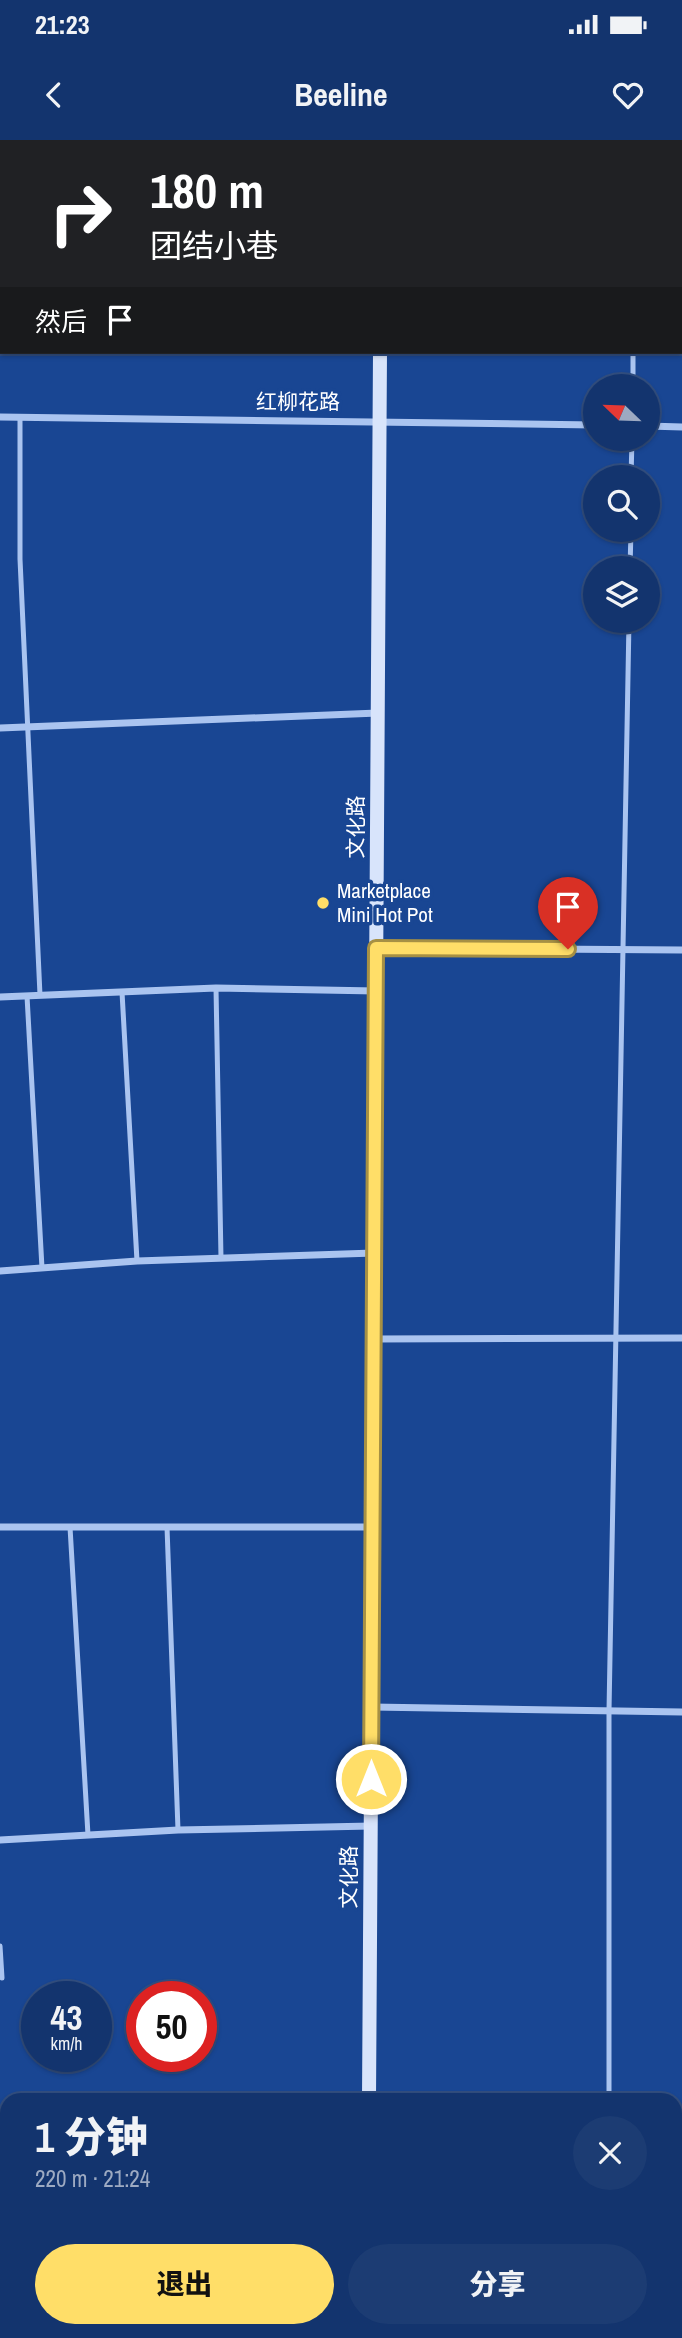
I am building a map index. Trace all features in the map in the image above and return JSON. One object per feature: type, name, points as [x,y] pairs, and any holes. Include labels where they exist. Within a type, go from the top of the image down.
[{"type":"main road","name":"文化路","points":[[369,2093],[380,354]]},
{"type":"street","name":"红柳花路","points":[[0,417],[583,425]]},
{"type":"street","points":[[660,426],[682,427]]},
{"type":"street","points":[[0,727],[378,713]]},
{"type":"street","points":[[376,948],[682,950]]},
{"type":"street","points":[[0,997],[216,988],[376,991]]},
{"type":"street","points":[[0,1271],[137,1261],[374,1253]]},
{"type":"street","points":[[374,1339],[682,1338]]},
{"type":"street","points":[[0,1527],[373,1527]]},
{"type":"street","points":[[372,1707],[682,1712]]},
{"type":"street","points":[[0,1840],[178,1830],[371,1826]]},
{"type":"lane","points":[[632,374],[633,354]]},
{"type":"lane","points":[[20,417],[20,559],[40,995]]},
{"type":"lane","points":[[609,2093],[609,1711],[629,633]]},
{"type":"lane","points":[[216,988],[221,1258]]},
{"type":"lane","points":[[122,992],[137,1261]]},
{"type":"lane","points":[[27,996],[42,1268]]},
{"type":"lane","points":[[70,1527],[88,1835]]},
{"type":"lane","points":[[167,1527],[178,1830]]},
{"type":"lane","points":[[0,1946],[2,1978]]},
{"type":"place","name":"Marketplace Mini Hot Pot","points":[[323,903]]},
{"type":"route","points":[[371,1779],[376,948],[568,949]]}]
